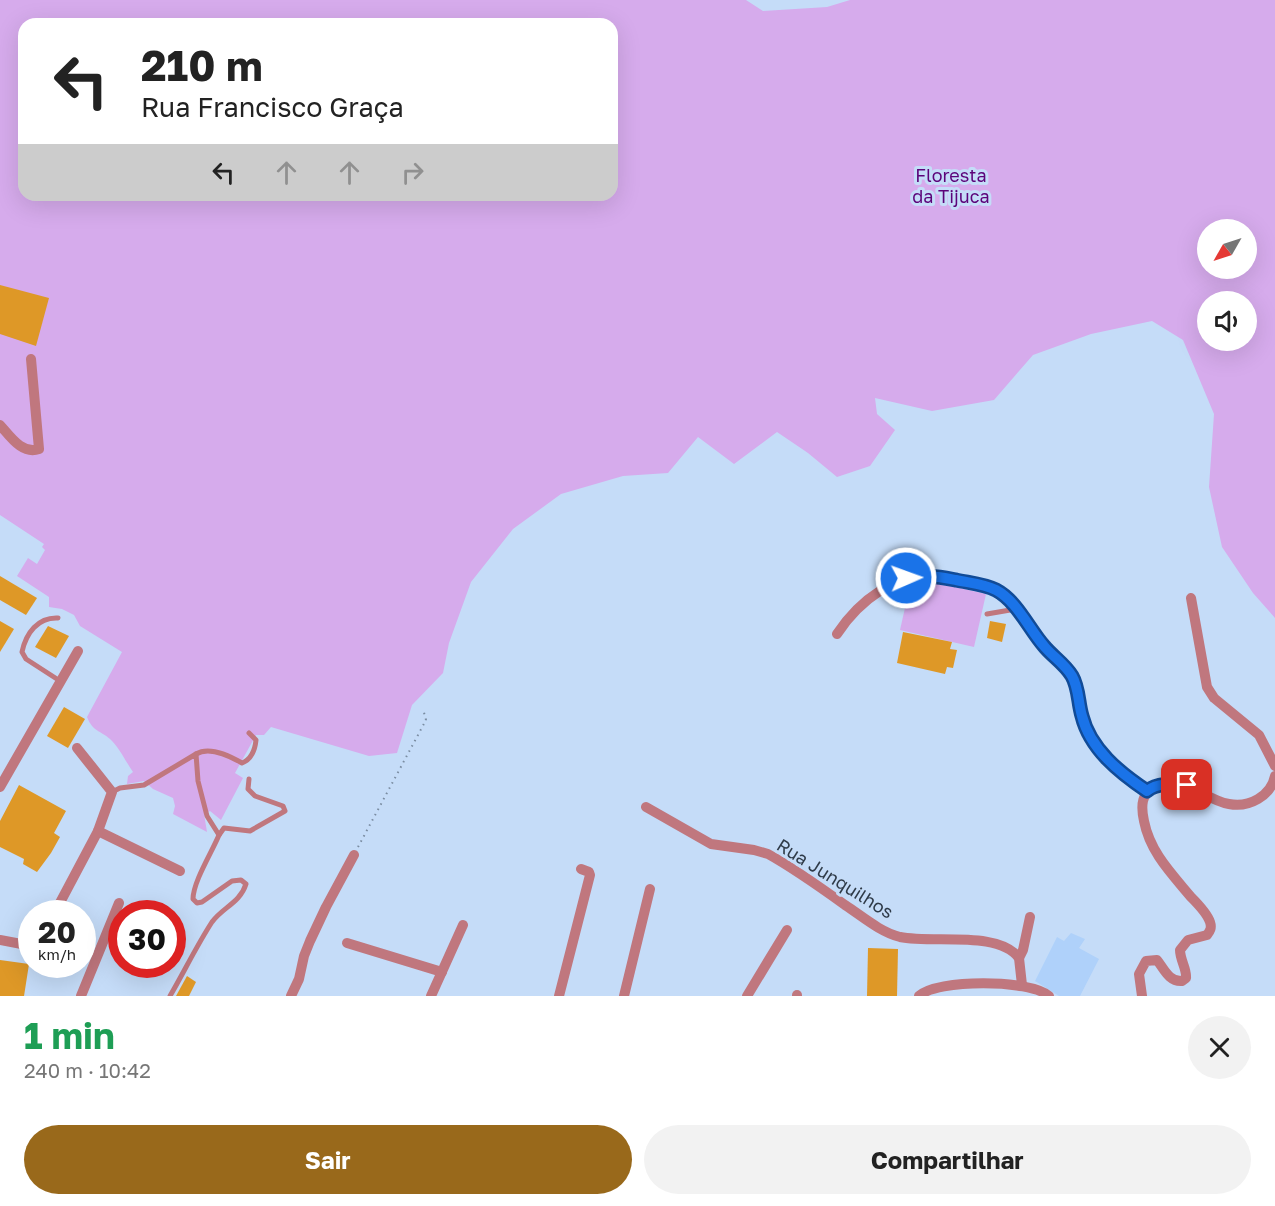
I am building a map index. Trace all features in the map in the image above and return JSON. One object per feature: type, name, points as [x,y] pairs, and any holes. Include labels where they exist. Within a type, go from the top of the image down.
[{"type":"street","points":[[0,425],[22,448],[34,451],[39,449],[31,359]]},
{"type":"street","points":[[837,634],[862,603],[898,582],[916,575],[930,575],[988,586],[999,591],[1072,676],[1077,687],[1082,718],[1100,751],[1120,772],[1147,791]]},
{"type":"street","points":[[1191,598],[1207,687],[1214,698],[1259,735],[1275,766]]},
{"type":"street","points":[[0,787],[78,651]]},
{"type":"street","points":[[61,900],[98,831],[112,792],[77,748]]},
{"type":"street","points":[[1142,996],[1139,974],[1146,961],[1154,958],[1175,981],[1182,981],[1187,974],[1180,950],[1188,940],[1207,935],[1211,927],[1202,909],[1162,864],[1147,835],[1143,806],[1147,791],[1161,785],[1187,785],[1228,804],[1245,804],[1259,799],[1270,790],[1275,776]]},
{"type":"street","name":"Rua Junquilhos","points":[[646,807],[711,844],[768,854],[890,933],[914,939],[996,943],[1006,946],[1019,958]]},
{"type":"street","points":[[98,831],[180,871]]},
{"type":"street","points":[[291,996],[299,979],[310,941],[354,855]]},
{"type":"street","points":[[559,996],[590,875],[589,872],[581,869]]},
{"type":"street","points":[[624,996],[651,889]]},
{"type":"street","points":[[1022,986],[1019,958],[1030,917]]},
{"type":"street","points":[[431,996],[463,925]]},
{"type":"street","points":[[747,996],[787,930]]},
{"type":"street","points":[[0,940],[18,943]]},
{"type":"street","points":[[81,996],[108,941]]},
{"type":"street","points":[[347,943],[442,972]]},
{"type":"street","points":[[919,995],[938,988],[999,983],[1034,988],[1049,996]]},
{"type":"lane","points":[[987,614],[1016,609]]},
{"type":"lane","points":[[58,618],[50,618],[36,624],[22,652],[26,660],[60,681]]},
{"type":"lane","points":[[112,792],[120,788],[144,785],[202,751],[213,752],[242,763],[247,761],[253,754],[256,740],[249,733]]},
{"type":"lane","points":[[196,754],[198,781],[207,816],[219,835]]},
{"type":"lane","points":[[170,996],[212,922],[222,910],[231,906],[243,894],[246,884],[241,880],[232,880],[202,902],[197,903],[193,899],[197,881],[219,835],[224,828],[250,831],[285,811],[283,806],[255,796],[248,789],[249,779]]},
{"type":"path","points":[[354,855],[426,720],[423,710]]},
{"type":"shaded area","points":[[1071,933],[1085,939],[1079,948],[1099,959],[1080,996],[1059,996],[1035,981],[1057,937],[1064,941]]},
{"type":"green space","name":"Floresta da Tijuca","points":[[0,0],[746,0],[763,11],[827,7],[850,0],[1275,0],[1275,618],[1253,593],[1222,547],[1209,487],[1214,414],[1183,340],[1152,321],[1091,334],[1033,355],[994,400],[932,411],[875,398],[877,414],[895,430],[870,466],[837,477],[808,453],[777,432],[734,464],[698,437],[668,473],[623,476],[561,494],[513,529],[471,582],[449,643],[443,673],[412,705],[397,753],[369,756],[271,727],[264,735],[256,735],[235,773],[243,778],[221,820],[210,811],[204,814],[207,832],[173,814],[175,806],[173,798],[153,789],[144,781],[127,784],[128,776],[133,772],[113,742],[89,722],[87,717],[122,652],[80,626],[74,615],[62,609],[49,607],[49,597],[17,576],[28,558],[37,564],[45,550],[42,547],[44,544],[0,515]]},
{"type":"green space","points":[[912,577],[986,594],[974,647],[900,630]]},
{"type":"building","points":[[0,285],[49,298],[36,346],[0,334]]},
{"type":"building","points":[[0,576],[37,598],[26,615],[0,600]]},
{"type":"building","points":[[0,621],[14,629],[0,652]]},
{"type":"building","points":[[990,621],[1006,624],[1002,642],[987,638]]},
{"type":"building","points":[[48,626],[69,636],[56,658],[35,647]]},
{"type":"building","points":[[903,632],[952,642],[950,649],[957,650],[953,668],[947,667],[945,674],[897,663]]},
{"type":"building","points":[[64,707],[85,719],[68,748],[47,736]]},
{"type":"building","points":[[19,785],[66,811],[54,833],[60,837],[37,872],[23,864],[24,859],[0,847],[0,821]]},
{"type":"building","points":[[868,948],[898,949],[897,996],[867,996]]},
{"type":"building","points":[[0,960],[18,962],[18,978],[27,978],[24,996],[0,996]]},
{"type":"building","points":[[187,976],[196,982],[189,996],[176,996],[186,978]]},
{"type":"route","points":[[906,578],[930,575],[988,586],[999,591],[1072,676],[1077,687],[1082,718],[1091,738],[1120,772],[1147,791],[1161,785],[1187,785]]}]
